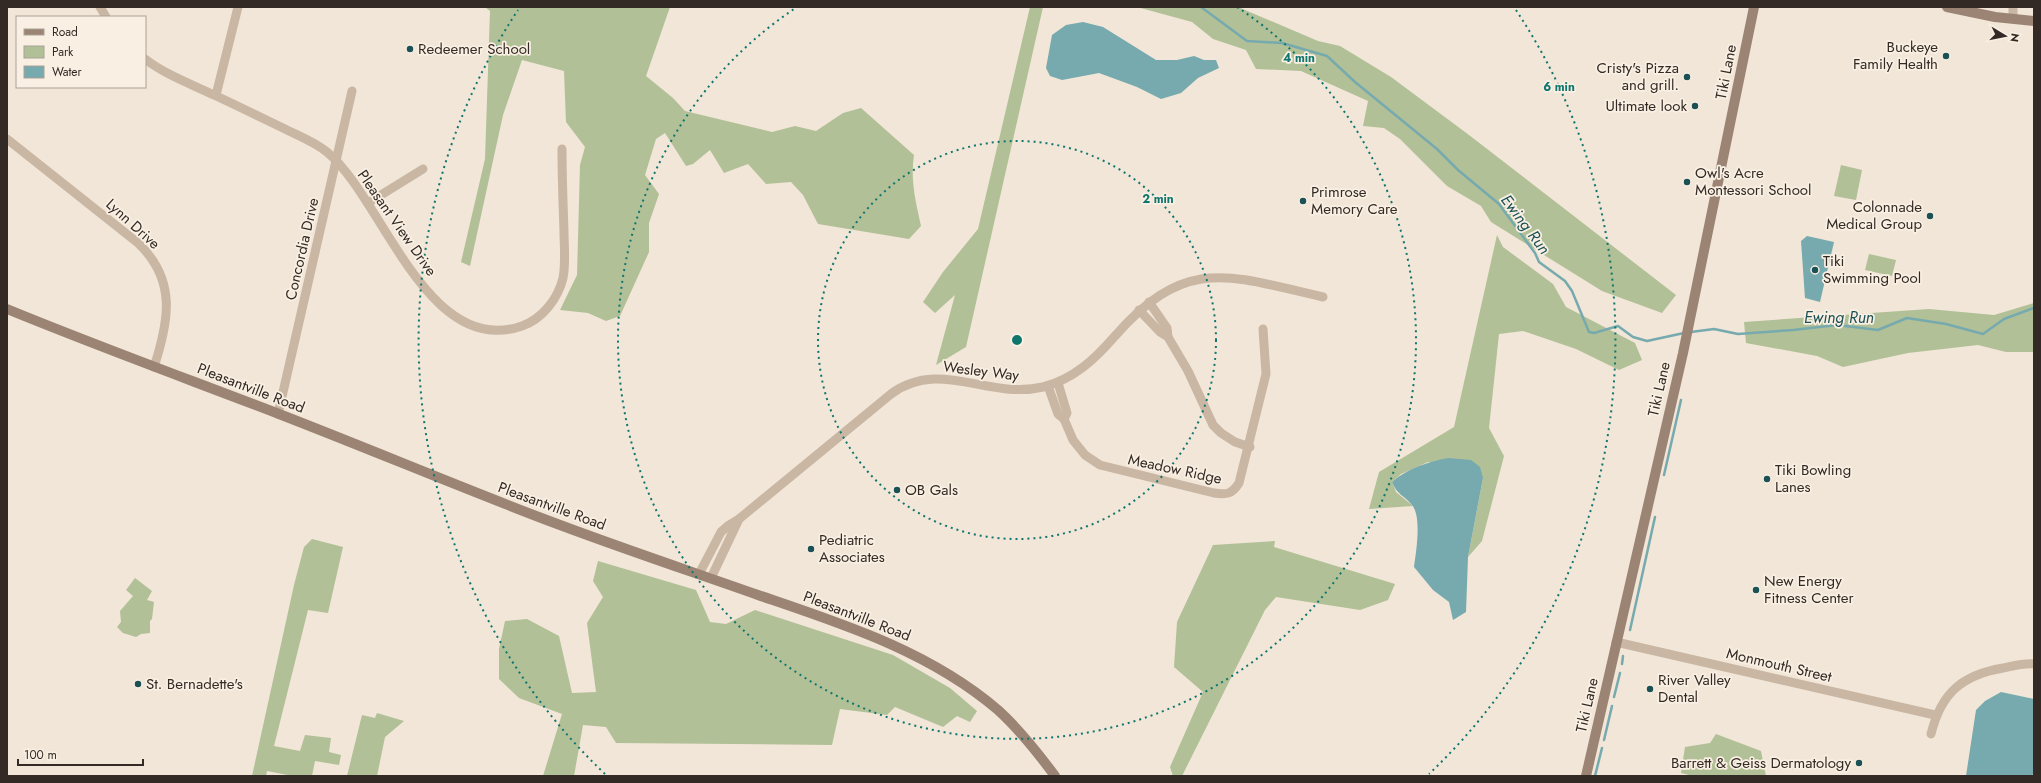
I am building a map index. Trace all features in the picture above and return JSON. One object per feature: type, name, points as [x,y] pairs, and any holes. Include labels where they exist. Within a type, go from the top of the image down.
[{"type":"main road","name":"Tiki Lane","points":[[1586,776],[1683,353],[1754,7]]},
{"type":"main road","points":[[1948,7],[2013,19],[2034,21]]},
{"type":"main road","name":"Pleasantville Road","points":[[7,309],[278,414],[498,502],[861,631],[895,646],[939,668],[976,693],[1000,712],[1034,748],[1055,776]]},
{"type":"street","points":[[100,7],[105,16]]},
{"type":"street","points":[[216,96],[238,7]]},
{"type":"street","points":[[2012,7],[2013,19]]},
{"type":"street","name":"Pleasant View Drive","points":[[146,60],[171,76],[216,96],[322,148],[335,160],[368,203],[416,278],[453,314],[476,327],[500,330],[512,329],[524,325],[544,311],[558,292],[563,279],[565,266],[562,149]]},
{"type":"street","name":"Concordia Drive","points":[[278,414],[352,91]]},
{"type":"street","name":"Lynn Drive","points":[[7,139],[134,240],[153,261],[164,286],[167,310],[164,333],[154,367]]},
{"type":"street","points":[[368,203],[423,169]]},
{"type":"street","name":"Wesley Way","points":[[699,574],[721,532],[739,519],[891,394],[906,385],[922,379],[945,378],[1012,391],[1048,386],[1076,373],[1095,358],[1139,310],[1159,294],[1188,282],[1219,277],[1255,281],[1323,297]]},
{"type":"street","points":[[1149,302],[1168,328],[1168,337]]},
{"type":"street","points":[[1139,310],[1160,332],[1168,337],[1188,371],[1213,425],[1221,433],[1235,442],[1250,446]]},
{"type":"street","name":"Meadow Ridge","points":[[1048,386],[1058,414],[1064,419],[1073,440],[1085,455],[1100,465],[1224,495],[1234,491],[1239,483],[1250,446],[1266,374],[1263,330]]},
{"type":"street","name":"Meadow Ridge","points":[[1058,382],[1067,413],[1064,419]]},
{"type":"street","name":"Wesley Way","points":[[711,578],[739,519]]},
{"type":"street","name":"Monmouth Street","points":[[1616,642],[1935,715]]},
{"type":"street","points":[[1931,734],[1935,715],[1950,694],[1964,681],[1972,676],[1991,670],[2023,664],[2034,664]]},
{"type":"green space","points":[[485,7],[670,7],[646,76],[673,98],[685,111],[772,132],[795,126],[816,131],[843,113],[861,108],[914,155],[913,182],[921,226],[909,239],[818,224],[803,195],[791,182],[766,184],[748,164],[724,173],[710,150],[693,164],[686,166],[665,133],[656,139],[645,175],[659,194],[649,223],[649,252],[620,316],[606,321],[588,313],[560,310],[577,275],[580,165],[585,147],[566,122],[564,71],[522,60],[503,115],[470,266],[461,262],[485,159],[490,11]]},
{"type":"green space","points":[[1030,7],[1043,7],[966,347],[936,365],[955,295],[935,313],[923,302],[943,272],[978,229]]},
{"type":"green space","points":[[1137,7],[1238,7],[1318,41],[1340,46],[1391,77],[1469,135],[1676,295],[1662,313],[1602,291],[1491,222],[1481,206],[1447,186],[1400,139],[1384,128],[1363,126],[1368,101],[1301,71],[1256,69],[1246,50],[1213,39],[1192,22]]},
{"type":"green space","points":[[1841,165],[1862,170],[1856,200],[1834,196]]},
{"type":"green space","points":[[1497,235],[1503,247],[1553,284],[1566,307],[1635,343],[1642,360],[1619,370],[1576,349],[1523,331],[1499,334],[1489,428],[1504,456],[1482,541],[1468,557],[1483,478],[1428,462],[1401,474],[1392,482],[1396,492],[1413,506],[1369,509],[1379,472],[1454,427]]},
{"type":"green space","points":[[1869,254],[1896,260],[1892,276],[1865,270]]},
{"type":"green space","points":[[2034,303],[2034,352],[2006,352],[1978,345],[1908,353],[1843,367],[1817,356],[1746,343],[1744,322],[1929,309],[1994,315]]},
{"type":"green space","points":[[312,539],[343,547],[328,613],[308,610],[274,746],[300,751],[305,735],[331,738],[329,752],[341,755],[339,765],[315,761],[312,776],[293,776],[267,771],[266,776],[252,776],[294,585],[304,547]]},
{"type":"green space","points":[[1275,541],[1274,547],[1395,584],[1388,600],[1360,610],[1276,597],[1265,610],[1182,776],[1173,776],[1170,767],[1203,692],[1174,667],[1177,622],[1213,545]]},
{"type":"green space","points":[[598,561],[696,590],[710,622],[726,624],[755,610],[893,655],[950,688],[977,711],[970,722],[957,716],[943,727],[895,707],[887,715],[840,709],[832,745],[616,743],[606,727],[583,725],[574,776],[543,776],[562,714],[519,698],[499,679],[499,649],[505,621],[527,619],[559,636],[572,693],[596,692],[587,623],[603,597],[593,581]]},
{"type":"green space","points":[[135,578],[152,591],[147,600],[154,602],[152,619],[150,621],[150,633],[141,634],[136,637],[123,633],[117,627],[121,622],[120,611],[133,596],[126,590]]},
{"type":"green space","points":[[377,713],[404,721],[385,737],[377,776],[347,776],[362,715],[375,718]]},
{"type":"green space","points":[[1716,734],[1761,751],[1766,776],[1693,776],[1681,773],[1685,747],[1710,743]]},
{"type":"water","points":[[1083,22],[1103,27],[1156,60],[1177,60],[1194,56],[1204,60],[1216,60],[1219,68],[1198,78],[1181,93],[1161,99],[1137,87],[1099,73],[1062,80],[1050,76],[1046,68],[1052,35],[1066,25]]},
{"type":"water","name":"Tiki Swimming Pool","points":[[1807,236],[1834,242],[1820,302],[1805,298],[1801,241]]},
{"type":"water","points":[[1448,458],[1471,460],[1480,467],[1483,478],[1468,557],[1466,612],[1453,620],[1449,602],[1433,590],[1414,567],[1418,535],[1415,510],[1412,505],[1396,490],[1392,482],[1418,466]]},
{"type":"water","points":[[2001,692],[2034,699],[2034,774],[2030,776],[1966,776],[1976,710],[1985,701]]},
{"type":"waterway","name":"Ewing Run","points":[[1201,7],[1247,41],[1282,43],[1327,56],[1355,82],[1437,149],[1458,170],[1499,204],[1535,253],[1539,262],[1565,281],[1572,291],[1589,332],[1594,333],[1618,326],[1633,337],[1647,341],[1684,333]]},
{"type":"waterway","name":"Ewing Run","points":[[1691,332],[1714,329],[1738,334],[1837,325],[1878,330],[1907,318],[1946,324],[1983,334],[2004,319],[2034,308]]},
{"type":"waterway","points":[[1664,475],[1681,400]]},
{"type":"waterway","points":[[1630,630],[1655,517]]},
{"type":"waterway","points":[[1622,664],[1623,656]]},
{"type":"waterway","points":[[1614,697],[1620,673]]},
{"type":"waterway","points":[[1604,740],[1612,706]]},
{"type":"waterway","points":[[1595,776],[1602,748]]},
{"type":"place","name":"Redeemer School","points":[[410,49]]},
{"type":"place","name":"Buckeye Family Health","points":[[1946,56]]},
{"type":"place","name":"Cristy's Pizza and grill.","points":[[1687,77]]},
{"type":"place","name":"Ultimate look","points":[[1695,106]]},
{"type":"place","name":"Owl's Acre Montessori School","points":[[1687,182]]},
{"type":"place","name":"Primrose Memory Care","points":[[1303,201]]},
{"type":"place","name":"Colonnade Medical Group","points":[[1930,216]]},
{"type":"place","name":"Tiki Swimming Pool","points":[[1815,270]]},
{"type":"place","name":"Tiki Bowling Lanes","points":[[1767,479]]},
{"type":"place","name":"OB Gals","points":[[897,490]]},
{"type":"place","name":"Pediatric Associates","points":[[811,549]]},
{"type":"place","name":"New Energy Fitness Center","points":[[1756,590]]},
{"type":"place","name":"St. Bernadette's","points":[[138,684]]},
{"type":"place","name":"River Valley Dental","points":[[1650,689]]},
{"type":"place","name":"Barrett & Geiss Dermatology","points":[[1859,763]]}]
